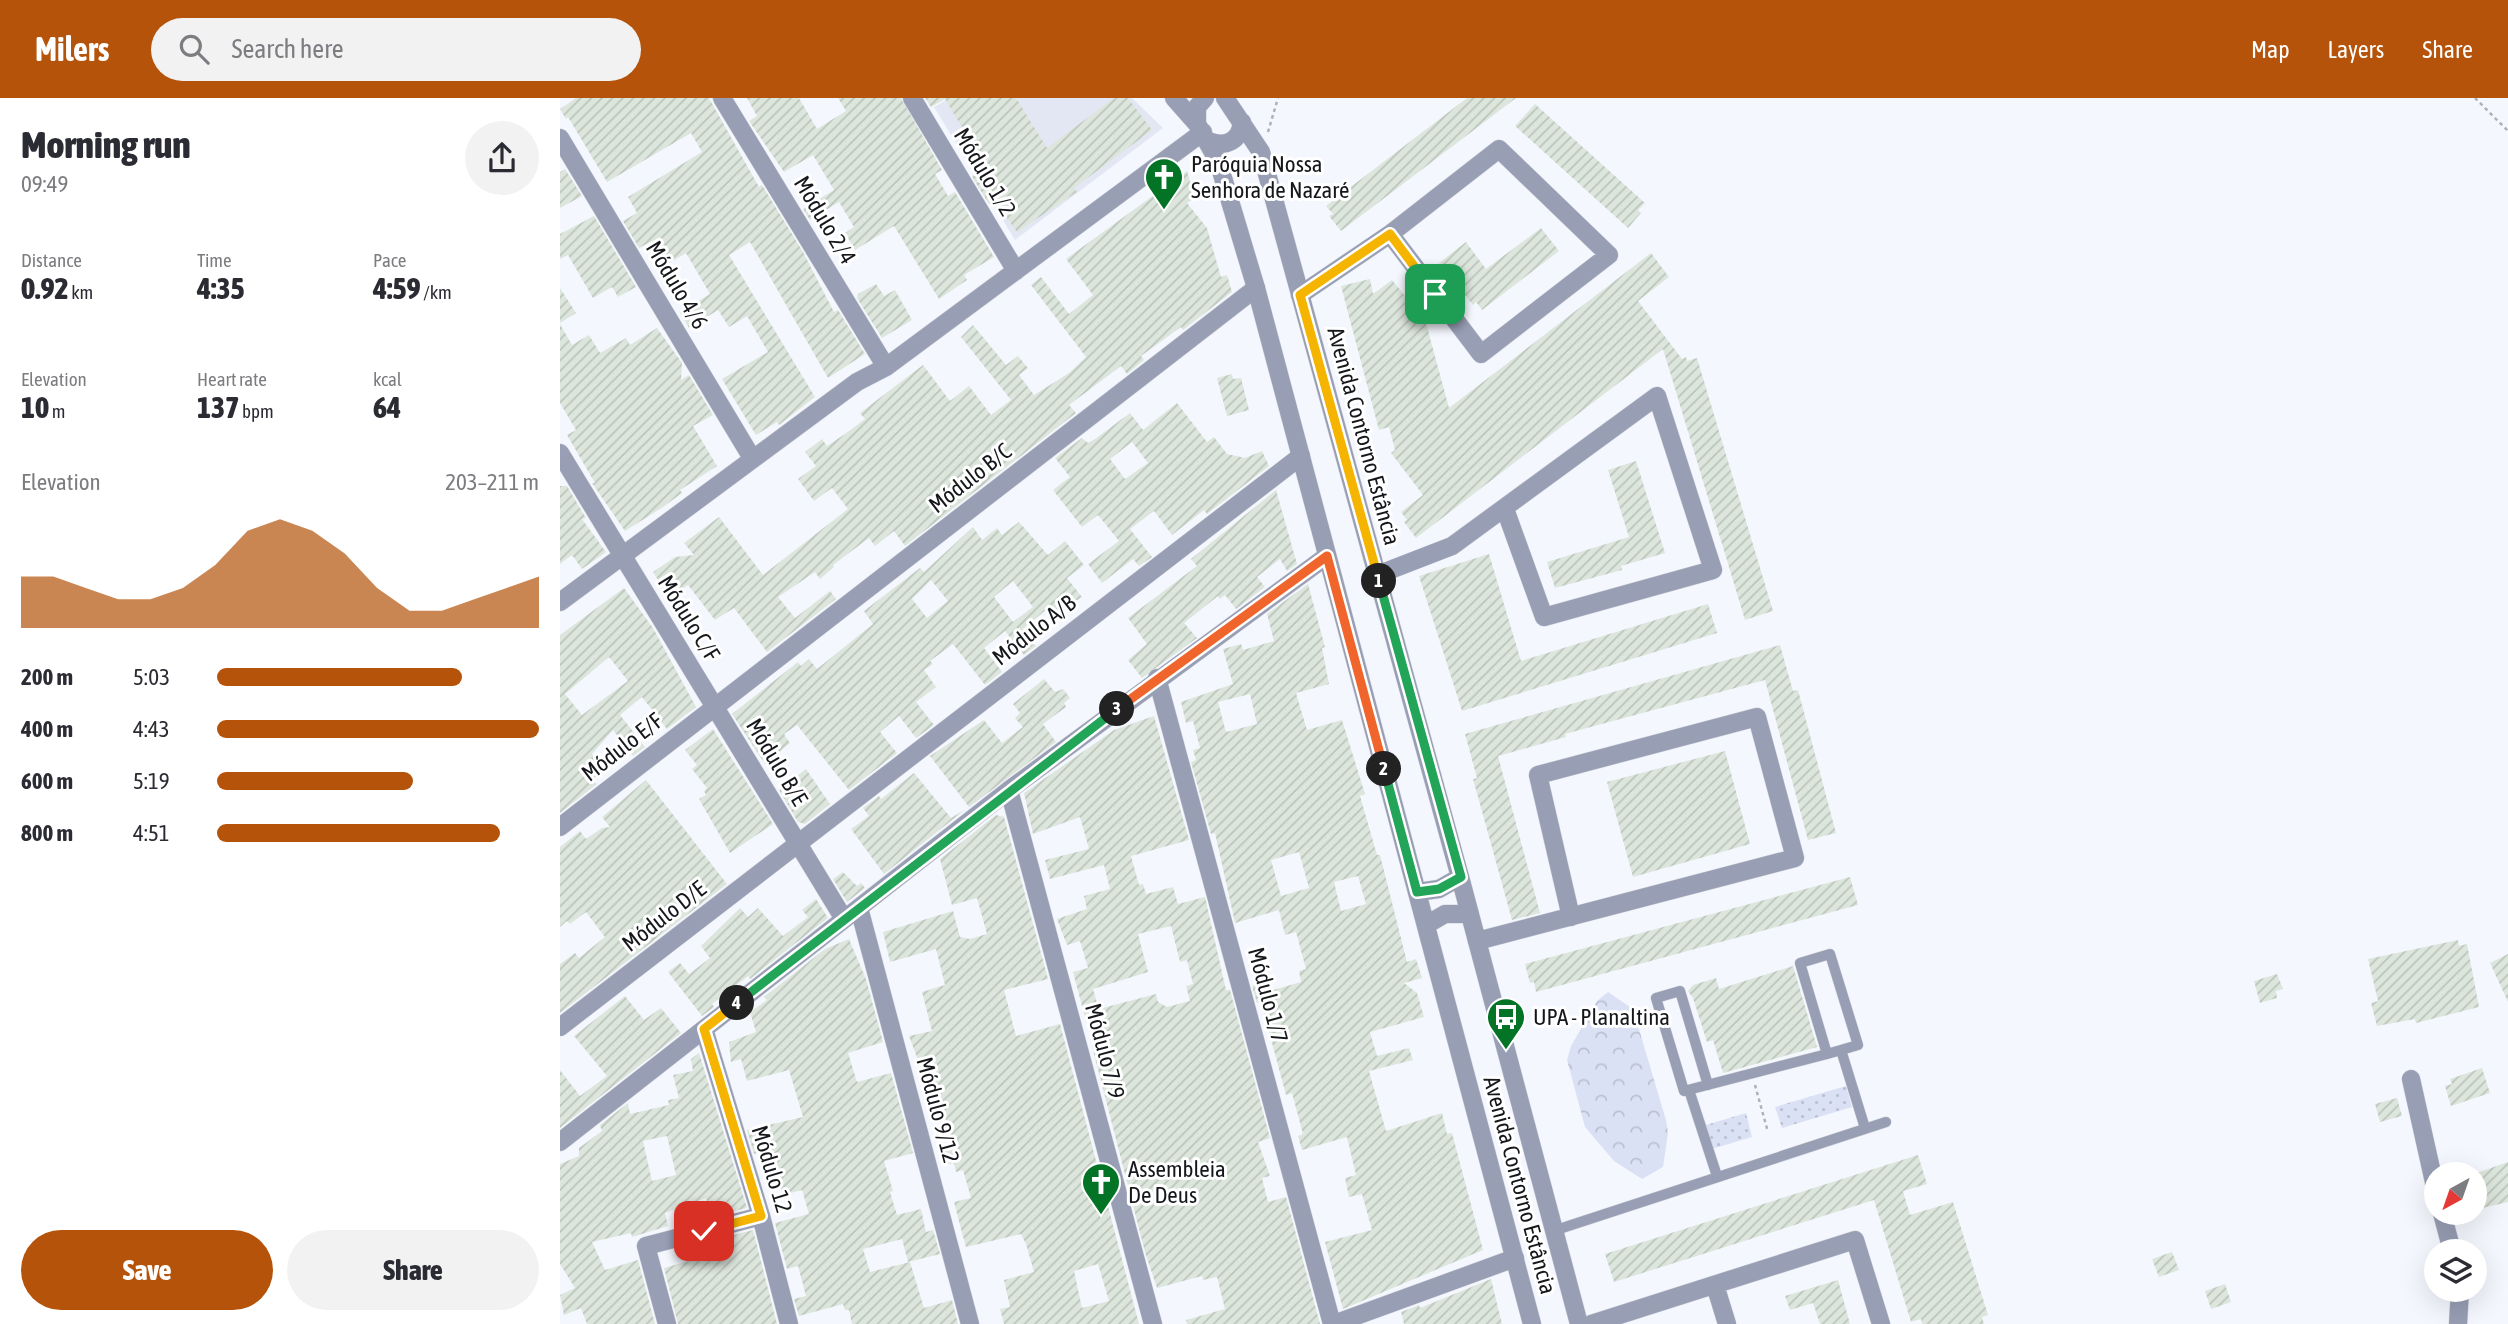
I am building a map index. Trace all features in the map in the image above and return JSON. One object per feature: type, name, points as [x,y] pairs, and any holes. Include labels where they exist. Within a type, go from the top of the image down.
[{"type":"street","name":"Módulo 2/4","points":[[722,98],[886,367]]},
{"type":"street","name":"Módulo 1/2","points":[[912,98],[1016,271]]},
{"type":"street","name":"Avenida Contorno Estância","points":[[1174,98],[1203,132],[1219,161],[1256,288],[1532,1324]]},
{"type":"street","points":[[1205,98],[1197,107],[1203,132],[1223,145],[1231,142],[1241,130],[1242,121]]},
{"type":"street","name":"Avenida Contorno Estância","points":[[1225,98],[1261,152],[1461,877],[1579,1324]]},
{"type":"street","points":[[560,602],[752,458],[858,382],[886,367],[1203,132]]},
{"type":"street","name":"Módulo 4/6","points":[[560,138],[752,458]]},
{"type":"street","points":[[1300,295],[1390,234],[1499,149],[1609,255],[1481,354],[1390,234]]},
{"type":"street","name":"Módulo B/C","points":[[715,706],[1256,288]]},
{"type":"street","points":[[1377,575],[1452,545],[1657,396],[1713,570],[1544,617],[1505,509]]},
{"type":"street","name":"Módulo C/F","points":[[560,453],[715,706]]},
{"type":"street","name":"Módulo A/B","points":[[798,843],[1301,456]]},
{"type":"street","points":[[560,1142],[1009,790],[1157,678],[1327,556]]},
{"type":"street","name":"Módulo 1/7","points":[[1157,678],[1333,1324]]},
{"type":"street","name":"Módulo E/F","points":[[560,827],[715,706]]},
{"type":"street","name":"Módulo B/E","points":[[715,706],[844,919]]},
{"type":"street","points":[[1477,941],[1571,917],[1795,858],[1757,717],[1538,775],[1571,917]]},
{"type":"street","name":"Módulo 7/9","points":[[1009,790],[1153,1324]]},
{"type":"street","name":"Módulo D/E","points":[[560,1027],[798,843]]},
{"type":"street","points":[[1417,892],[1439,889],[1461,877]]},
{"type":"street","name":"Módulo 9/12","points":[[859,908],[970,1324]]},
{"type":"street","points":[[1426,925],[1445,914],[1470,915]]},
{"type":"street","name":"Módulo 12","points":[[704,1029],[761,1216],[789,1324]]},
{"type":"street","points":[[2411,1079],[2430,1162]]},
{"type":"street","points":[[667,1324],[646,1246],[761,1216]]},
{"type":"street","points":[[1591,1324],[1855,1240],[1881,1324]]},
{"type":"street","points":[[1333,1324],[1515,1258]]},
{"type":"street","points":[[1714,1285],[1727,1324]]},
{"type":"street","points":[[2458,1324],[2459,1302]]},
{"type":"lane","points":[[1708,1085],[1680,991],[1656,998],[1684,1091],[1689,1090],[1827,1054],[1858,1045],[1830,954],[1800,963],[1827,1054]]},
{"type":"lane","points":[[1841,1050],[1865,1128]]},
{"type":"lane","points":[[1689,1090],[1717,1176]]},
{"type":"lane","points":[[1553,1231],[1886,1122]]},
{"type":"path","points":[[1261,152],[1278,98]]},
{"type":"path","points":[[2475,98],[2508,131]]},
{"type":"path","points":[[1752,1073],[1768,1132]]},
{"type":"shaded area","points":[[950,98],[1132,98],[1163,128],[1015,240],[934,107]]},
{"type":"green space","points":[[1608,992],[1633,1009],[1666,1120],[1668,1133],[1663,1167],[1642,1179],[1614,1161],[1585,1127],[1567,1060],[1571,1046],[1597,1001]]},
{"type":"green space","points":[[1846,1086],[1852,1107],[1782,1128],[1775,1107]]},
{"type":"green space","points":[[1746,1113],[1752,1137],[1712,1149],[1703,1128]]},
{"type":"building","points":[[576,98],[709,98],[759,187],[762,185],[803,252],[834,312],[838,310],[865,354],[828,378],[750,242],[729,255],[815,397],[779,425],[777,422],[756,435],[722,379],[768,352],[747,316],[729,327],[718,310],[689,328],[680,312],[710,294],[686,253],[664,266],[650,242],[639,248],[623,221],[637,213],[628,197],[702,152],[691,133],[607,182],[568,117],[566,119],[560,109]]},
{"type":"building","points":[[747,98],[799,98],[817,129],[846,111],[838,98],[901,98],[942,170],[935,174],[948,196],[955,192],[994,257],[964,275],[967,280],[939,299],[894,226],[855,250],[845,233],[854,227],[839,202],[810,220],[803,209],[834,190],[813,155],[784,172],[749,121],[757,116]]},
{"type":"building","points":[[925,98],[1016,98],[1047,148],[1114,98],[1128,98],[1152,130],[1074,188],[1077,192],[1017,232],[995,201],[989,204],[974,180],[972,176],[986,167],[945,99],[931,107]]},
{"type":"building","points":[[1467,98],[1516,98],[1341,231],[1329,216],[1333,214],[1326,206]]},
{"type":"building","points":[[1535,104],[1645,203],[1638,210],[1641,213],[1628,228],[1515,126]]},
{"type":"building","points":[[565,169],[582,196],[560,208],[560,172]]},
{"type":"building","points":[[1187,171],[1195,198],[1187,203],[1207,228],[1221,277],[1227,275],[1232,292],[1183,330],[1181,327],[1141,356],[1144,360],[1127,374],[1121,366],[1069,405],[1076,413],[905,546],[894,531],[875,546],[869,538],[833,565],[820,579],[815,572],[778,597],[795,618],[830,591],[836,599],[767,652],[734,608],[715,620],[688,585],[669,597],[653,572],[675,557],[694,555],[684,543],[719,517],[763,575],[848,509],[832,488],[814,501],[798,479],[816,466],[805,452],[822,439],[827,446],[845,434],[865,419],[860,413],[923,365],[950,401],[969,386],[991,415],[1011,400],[961,337],[973,325],[1006,365],[1018,356],[1028,368],[1019,375],[1034,395],[1069,373],[1086,357],[1031,285],[1041,277],[1069,314],[1093,295],[1066,259]]},
{"type":"building","points":[[594,216],[636,287],[618,297],[612,287],[593,298],[568,255],[560,259],[560,234]]},
{"type":"building","points":[[1541,228],[1559,251],[1482,310],[1476,302],[1473,305],[1439,263],[1466,242],[1486,269]]},
{"type":"building","points":[[1651,253],[1669,277],[1638,301],[1682,359],[1686,357],[1687,361],[1697,358],[1773,611],[1745,620],[1663,349],[1416,538],[1404,522],[1407,520],[1401,512],[1423,495],[1391,453],[1395,450],[1389,427],[1379,430],[1341,286],[1370,279],[1373,294],[1392,280],[1411,303],[1420,301],[1449,408]]},
{"type":"building","points":[[876,284],[884,296],[895,290],[912,320],[882,338],[857,298],[858,294]]},
{"type":"building","points":[[560,288],[576,313],[560,323]]},
{"type":"building","points":[[560,324],[572,345],[589,335],[600,353],[626,338],[630,345],[657,328],[682,363],[681,380],[689,375],[713,415],[693,426],[717,466],[680,490],[682,493],[663,507],[625,531],[592,483],[595,483],[567,435],[576,430],[560,403]]},
{"type":"building","points":[[1232,374],[1233,379],[1241,378],[1249,410],[1227,416],[1217,378]]},
{"type":"building","points":[[1177,403],[1207,442],[1214,437],[1227,454],[1245,458],[1262,451],[1269,466],[1207,514],[1204,510],[1172,535],[1154,511],[1130,529],[1152,557],[1139,566],[1133,559],[1102,583],[1088,564],[1119,541],[1098,515],[1082,527],[1053,490],[1070,477],[1055,458],[1082,438],[1088,443],[1095,439],[1130,413],[1143,430]],"holes":[[[1132,442],[1148,463],[1125,479],[1110,459]]]},
{"type":"building","points":[[1636,461],[1665,553],[1621,566],[1622,570],[1555,588],[1547,562],[1629,537],[1608,470]]},
{"type":"building","points":[[560,486],[567,486],[586,518],[582,519],[606,552],[582,569],[572,555],[560,564]]},
{"type":"building","points":[[1276,490],[1297,564],[1287,571],[1280,559],[1257,577],[1265,587],[1236,609],[1225,595],[1220,599],[1218,596],[1184,623],[1197,638],[1142,678],[1128,660],[1147,644],[1128,618],[1197,566],[1191,559]]},
{"type":"building","points":[[1019,522],[1048,555],[1065,541],[1084,565],[1067,578],[1082,597],[1051,617],[1046,610],[1023,629],[1036,646],[1024,655],[1005,631],[984,648],[1002,672],[985,685],[953,644],[930,661],[933,664],[924,670],[936,687],[916,702],[934,725],[916,738],[899,716],[880,732],[897,753],[849,790],[797,725],[784,734],[790,743],[765,764],[732,714],[798,662],[801,666],[809,659],[817,669],[873,624],[864,611],[920,568],[924,572],[973,527],[982,540],[997,528],[1002,535]],"holes":[[[931,580],[948,601],[927,618],[912,599]],[[1013,581],[1033,607],[1013,622],[994,597]]]},
{"type":"building","points":[[1489,554],[1521,661],[1708,604],[1717,633],[1462,711],[1419,576]]},
{"type":"building","points":[[1308,584],[1325,647],[1322,648],[1329,684],[1296,693],[1307,730],[1342,720],[1365,794],[1360,796],[1377,855],[1380,855],[1407,962],[1416,959],[1422,978],[1404,983],[1417,993],[1424,1017],[1370,1032],[1377,1056],[1409,1048],[1413,1060],[1369,1071],[1386,1131],[1442,1113],[1447,1134],[1452,1133],[1483,1250],[1343,1309],[1325,1242],[1372,1230],[1362,1194],[1349,1197],[1345,1178],[1356,1175],[1347,1137],[1302,1150],[1298,1136],[1303,1134],[1292,1093],[1286,1095],[1261,1002],[1257,1003],[1252,986],[1270,979],[1273,990],[1301,982],[1299,971],[1306,969],[1296,932],[1285,935],[1279,910],[1235,923],[1215,833],[1211,834],[1191,762],[1196,760],[1193,750],[1200,748],[1193,721],[1186,723],[1181,702],[1233,684],[1223,649],[1241,644],[1243,650],[1274,641],[1267,614]],"holes":[[[1250,694],[1257,724],[1226,732],[1218,702]],[[1299,852],[1309,888],[1281,896],[1271,860]],[[1358,876],[1366,904],[1341,911],[1334,882]]]},
{"type":"building","points":[[624,588],[653,628],[696,707],[667,729],[642,697],[620,715],[645,747],[633,756],[613,730],[592,754],[604,770],[592,780],[597,784],[560,813],[560,635]],"holes":[[[609,657],[628,681],[582,715],[565,694]]]},
{"type":"building","points":[[1780,645],[1793,691],[1798,690],[1836,833],[1808,840],[1765,680],[1565,734],[1566,737],[1498,756],[1540,913],[1512,920],[1473,779],[1477,778],[1465,734]]},
{"type":"building","points":[[1044,679],[1055,692],[1063,689],[1070,698],[1064,703],[1066,707],[1043,724],[1056,742],[969,807],[930,756],[984,720],[1002,743],[1023,727],[1015,718],[1020,713],[1013,704]]},
{"type":"building","points":[[1154,716],[1189,840],[1131,856],[1139,885],[1143,884],[1146,894],[1173,887],[1178,904],[1205,897],[1226,990],[1230,990],[1270,1138],[1258,1142],[1270,1176],[1262,1178],[1268,1202],[1286,1197],[1320,1324],[1187,1324],[1186,1320],[1225,1309],[1217,1277],[1203,1280],[1202,1276],[1157,1288],[1145,1252],[1092,1046],[1108,1042],[1099,1009],[1156,994],[1158,1002],[1167,1007],[1190,1001],[1186,986],[1193,984],[1187,960],[1180,962],[1171,926],[1138,934],[1148,972],[1093,989],[1101,1017],[1086,1021],[1073,972],[1088,968],[1080,941],[1067,945],[1057,919],[1087,909],[1084,896],[1110,889],[1104,865],[1050,879],[1045,860],[1089,849],[1080,817],[1033,834],[1024,793],[1114,730]]},
{"type":"building","points":[[713,729],[773,824],[730,853],[699,799],[706,795],[704,791],[707,788],[692,769],[697,765],[685,750]]},
{"type":"building","points":[[1725,751],[1750,844],[1633,877],[1607,782]]},
{"type":"building","points":[[806,769],[830,804],[805,824],[798,822],[779,790]]},
{"type":"building","points":[[914,773],[951,818],[966,809],[884,874],[851,829],[869,816],[863,808],[879,796],[881,799]]},
{"type":"building","points":[[646,780],[727,884],[560,1013],[560,964],[575,953],[579,958],[605,937],[586,912],[570,924],[567,921],[560,927],[560,847],[580,831],[586,839],[602,828],[610,827],[602,817]]},
{"type":"building","points":[[996,815],[1004,817],[1048,979],[1004,990],[1016,1036],[1060,1024],[1139,1324],[1004,1324],[1000,1309],[1010,1307],[1004,1280],[1034,1272],[1026,1244],[1021,1234],[966,1247],[954,1202],[971,1198],[963,1170],[956,1172],[954,1163],[944,1165],[939,1146],[952,1143],[944,1114],[931,1118],[924,1091],[929,1090],[909,1036],[932,1031],[922,992],[945,985],[936,949],[890,962],[883,932],[953,911],[960,937],[970,939],[987,934],[977,898],[952,905],[940,859]],"holes":[[[1098,1264],[1109,1301],[1082,1308],[1074,1271]]]},
{"type":"building","points":[[843,872],[857,886],[861,883],[865,888],[847,902],[833,879]]},
{"type":"building","points":[[1850,877],[1858,905],[1536,992],[1534,982],[1530,983],[1525,964]]},
{"type":"building","points":[[816,899],[828,918],[750,979],[748,976],[712,1004],[714,1007],[702,1016],[668,972],[680,963],[689,974],[710,958],[701,946],[740,908],[748,917],[758,908],[783,936],[808,917],[802,910]]},
{"type":"building","points":[[849,939],[866,979],[883,1042],[848,1053],[857,1082],[891,1073],[913,1153],[884,1161],[893,1191],[890,1192],[897,1215],[921,1209],[926,1232],[933,1230],[940,1254],[908,1262],[902,1239],[863,1249],[870,1272],[910,1262],[924,1308],[952,1300],[958,1324],[852,1324],[849,1310],[845,1310],[843,1304],[799,1316],[794,1299],[806,1296],[798,1266],[787,1269],[775,1223],[809,1214],[802,1190],[783,1195],[771,1149],[754,1154],[747,1130],[803,1117],[789,1070],[747,1081],[741,1059],[731,1062],[729,1042],[756,1032],[750,1012],[767,1000],[764,997],[825,949]]},
{"type":"building","points":[[2458,940],[2459,946],[2467,944],[2479,1007],[2416,1023],[2415,1019],[2377,1026],[2371,1003],[2378,1001],[2368,959]]},
{"type":"building","points":[[2508,954],[2508,1002],[2490,963]]},
{"type":"building","points":[[1793,966],[1817,1047],[1723,1073],[1713,1040],[1707,1042],[1693,998],[1688,991],[1693,985],[1716,978],[1719,989]]},
{"type":"building","points":[[2277,974],[2283,989],[2276,991],[2277,998],[2260,1003],[2254,981]]},
{"type":"building","points":[[625,996],[644,1020],[661,1008],[681,1033],[560,1128],[560,1070],[580,1096],[607,1076],[574,1036]]},
{"type":"building","points":[[699,1053],[747,1208],[711,1217],[706,1198],[665,1213],[668,1226],[632,1237],[631,1233],[592,1242],[605,1270],[638,1260],[655,1324],[587,1324],[581,1308],[564,1315],[560,1295],[575,1288],[560,1264],[560,1164],[579,1156],[579,1148],[602,1131],[600,1125],[628,1103],[630,1114],[669,1105],[668,1100],[679,1098],[673,1075],[693,1071],[691,1059]],"holes":[[[667,1136],[676,1175],[652,1181],[643,1141]]]},
{"type":"building","points":[[2482,1068],[2490,1093],[2451,1106],[2445,1086],[2452,1084],[2450,1079]]},
{"type":"building","points":[[2397,1098],[2402,1116],[2380,1122],[2375,1104]]},
{"type":"building","points":[[1918,1155],[1927,1184],[1903,1191],[1910,1215],[1953,1202],[1988,1315],[1982,1317],[1984,1324],[1922,1324],[1921,1319],[1911,1322],[1874,1200],[1614,1282],[1605,1254]]},
{"type":"building","points":[[2508,1162],[2508,1202],[2487,1207],[2487,1169]]},
{"type":"building","points":[[753,1230],[777,1324],[678,1324],[664,1268],[699,1258],[697,1249],[711,1245],[710,1241]]},
{"type":"building","points":[[2172,1252],[2179,1270],[2159,1277],[2152,1259]]},
{"type":"building","points":[[1491,1279],[1502,1324],[1404,1324],[1401,1312],[1419,1305],[1420,1308]]},
{"type":"building","points":[[1838,1280],[1850,1324],[1820,1324],[1813,1303],[1790,1310],[1785,1296]]},
{"type":"building","points":[[2225,1284],[2231,1302],[2211,1309],[2205,1291]]},
{"type":"place","name":"Paróquia Nossa Senhora de Nazaré","points":[[1164,211]]},
{"type":"place","name":"UPA - Planaltina","points":[[1506,1051]]},
{"type":"place","name":"Assembleia De Deus","points":[[1101,1216]]},
{"type":"route","points":[[704,1231],[761,1216],[704,1029],[1009,790],[1157,678],[1327,556],[1417,892],[1439,889],[1461,877],[1300,295],[1331,277],[1390,234],[1435,294]]}]
